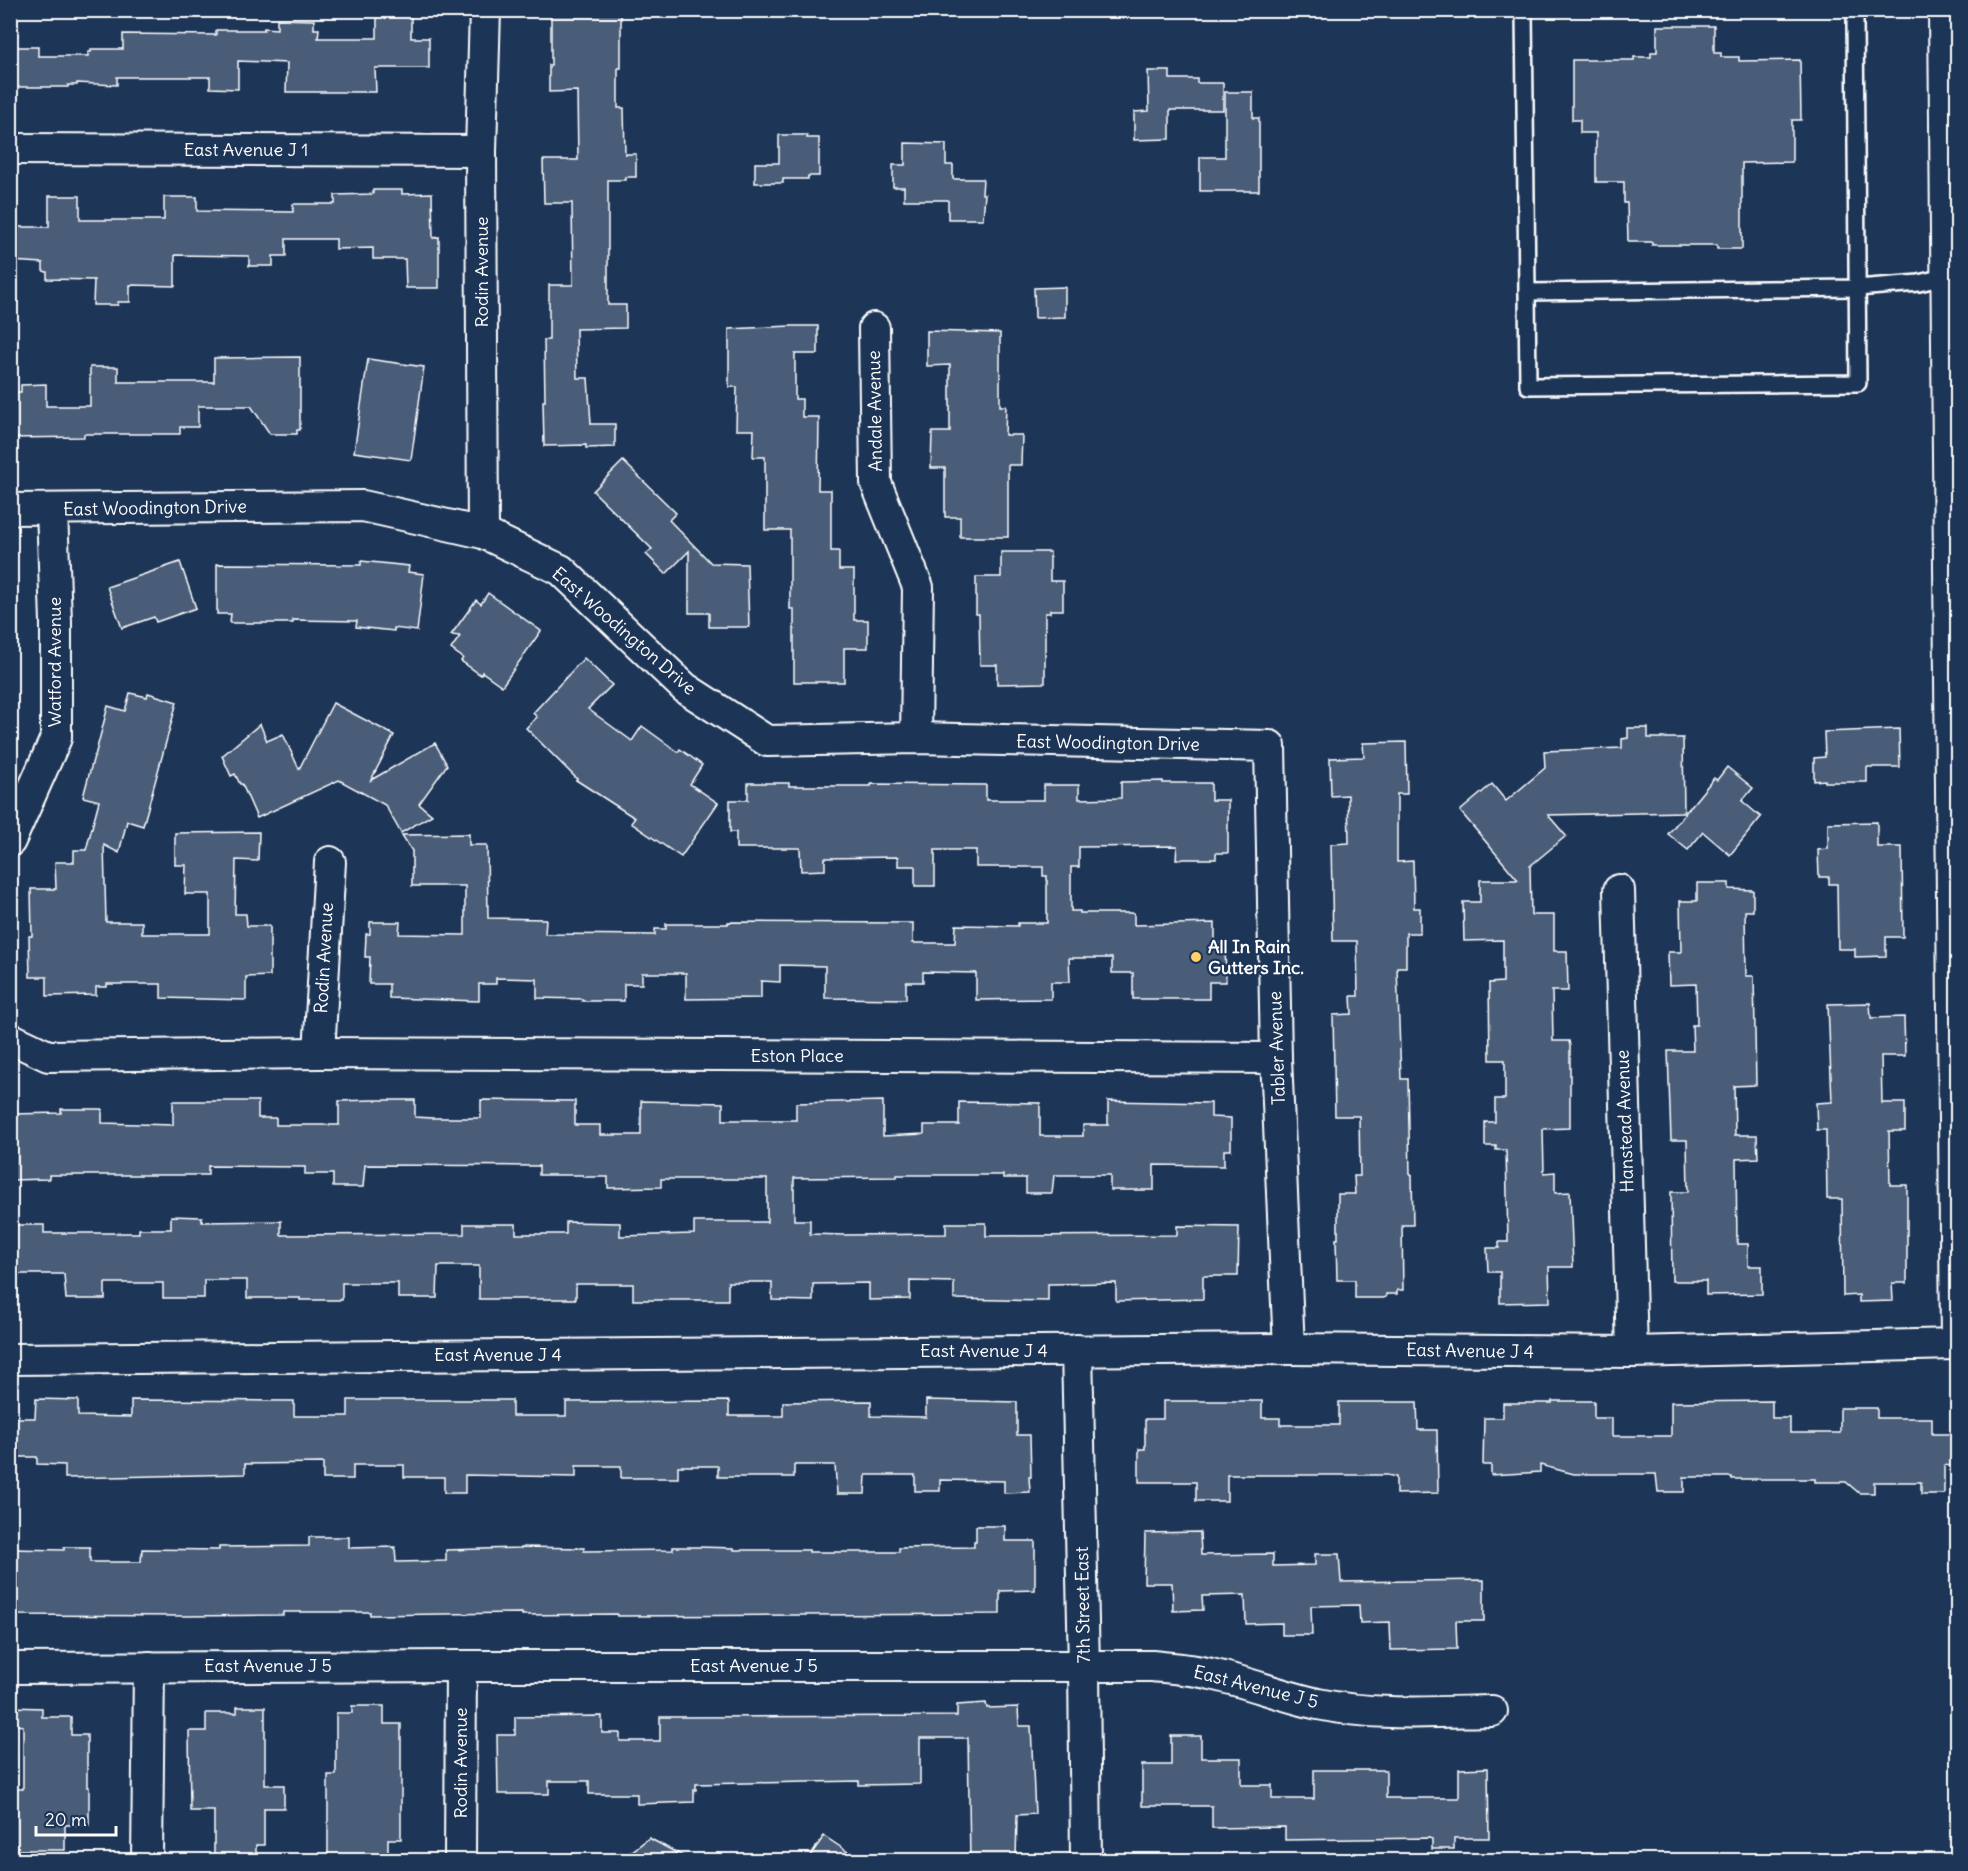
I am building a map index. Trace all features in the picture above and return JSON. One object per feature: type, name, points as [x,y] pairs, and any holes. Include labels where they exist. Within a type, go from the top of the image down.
[{"type":"street","name":"Rodin Avenue","points":[[483,533],[481,151],[484,10]]},
{"type":"street","points":[[1944,10],[1952,213],[1956,1344]]},
{"type":"street","name":"East Avenue J 1","points":[[10,149],[481,151]]},
{"type":"street","name":"Andale Avenue","points":[[874,328],[876,483],[918,587],[916,738]]},
{"type":"street","name":"East Woodington Drive","points":[[10,509],[363,506],[483,533],[561,570],[685,688],[767,741],[916,738],[1270,746]]},
{"type":"street","name":"Watford Avenue","points":[[10,841],[56,738],[56,622],[52,509]]},
{"type":"street","name":"Tabler Avenue","points":[[1270,746],[1276,1058],[1289,1349]]},
{"type":"street","name":"Rodin Avenue","points":[[319,1053],[330,862]]},
{"type":"street","name":"Hanstead Avenue","points":[[1619,890],[1632,1352]]},
{"type":"street","points":[[10,1038],[48,1056],[319,1053]]},
{"type":"street","name":"Eston Place","points":[[319,1053],[1276,1058]]},
{"type":"street","name":"East Avenue J 4","points":[[10,1359],[1289,1349],[1632,1352],[1956,1344]]},
{"type":"street","name":"7th Street East","points":[[1077,1350],[1086,1860]]},
{"type":"street","name":"Rodin Avenue","points":[[460,1860],[461,1666]]},
{"type":"street","name":"East Avenue J 5","points":[[10,1668],[1152,1666],[1212,1674],[1316,1703],[1347,1709],[1381,1713],[1492,1711]]},
{"type":"street","points":[[147,1860],[150,1667]]},
{"type":"lane","points":[[1524,10],[1528,386],[1858,383],[1855,20]]},
{"type":"lane","points":[[1527,292],[1857,288],[1919,283],[1952,275]]},
{"type":"building","points":[[377,10],[411,10],[411,38],[429,38],[429,68],[375,68],[376,92],[286,92],[287,63],[238,61],[238,89],[210,88],[210,77],[117,77],[117,85],[77,83],[77,85],[68,85],[68,87],[10,87],[10,47],[38,47],[38,56],[88,56],[91,49],[123,49],[123,34],[216,35],[216,30],[277,29],[277,19],[314,20],[314,29],[319,29],[318,38],[377,38]]},
{"type":"building","points":[[551,10],[621,10],[618,108],[624,108],[625,154],[636,154],[636,177],[625,177],[625,180],[608,180],[608,305],[626,305],[626,328],[576,329],[577,378],[588,378],[591,424],[615,424],[615,447],[544,446],[544,340],[549,340],[549,285],[573,285],[572,203],[544,203],[543,160],[578,160],[577,91],[549,92]]},
{"type":"building","points":[[1657,26],[1714,26],[1714,53],[1721,53],[1721,57],[1739,57],[1739,61],[1800,60],[1801,120],[1792,120],[1792,162],[1742,163],[1742,249],[1717,249],[1717,245],[1652,245],[1652,242],[1628,242],[1624,182],[1596,182],[1596,133],[1580,133],[1580,120],[1572,120],[1572,60],[1634,60],[1634,57],[1651,57],[1651,52],[1657,52]]},
{"type":"building","points":[[1148,71],[1170,71],[1170,79],[1197,79],[1197,83],[1223,83],[1223,110],[1170,110],[1170,139],[1134,140],[1134,112],[1149,111]]},
{"type":"building","points":[[1225,92],[1253,92],[1253,118],[1259,118],[1259,191],[1200,191],[1200,157],[1225,157]]},
{"type":"building","points":[[779,135],[807,135],[807,138],[819,138],[819,176],[808,176],[808,179],[783,179],[783,183],[755,183],[755,163],[779,163]]},
{"type":"building","points":[[905,143],[946,144],[946,165],[953,165],[953,179],[983,179],[982,194],[985,194],[983,219],[948,219],[948,200],[904,200],[904,187],[893,187],[893,165],[905,165]]},
{"type":"building","points":[[373,190],[402,190],[402,194],[432,193],[433,238],[439,237],[439,288],[406,288],[405,259],[373,259],[373,248],[336,249],[336,239],[286,239],[286,256],[273,256],[273,266],[249,266],[249,256],[175,255],[175,286],[130,285],[130,302],[118,302],[118,305],[93,305],[94,280],[47,279],[47,272],[43,271],[43,263],[10,261],[10,227],[49,227],[49,196],[80,196],[80,220],[164,220],[164,197],[197,197],[197,211],[293,212],[293,204],[335,204],[335,195],[373,194]]},
{"type":"building","points":[[1065,287],[1065,317],[1035,318],[1034,288]]},
{"type":"building","points":[[818,326],[818,354],[795,354],[795,399],[802,399],[802,417],[819,417],[818,490],[831,490],[831,551],[839,551],[839,570],[854,570],[854,620],[868,620],[868,648],[844,648],[844,682],[794,682],[794,609],[790,609],[790,530],[765,530],[765,457],[753,457],[754,430],[736,430],[737,387],[729,387],[729,329]]},
{"type":"building","points":[[927,331],[1000,333],[1000,406],[1006,406],[1005,435],[1022,435],[1021,465],[1008,465],[1008,537],[960,537],[960,517],[945,517],[945,468],[931,468],[932,432],[950,432],[950,365],[927,366]]},
{"type":"building","points":[[300,357],[300,430],[297,430],[297,434],[270,434],[251,406],[198,406],[198,427],[180,427],[180,434],[84,434],[84,437],[10,438],[10,392],[21,392],[21,385],[46,384],[46,406],[90,406],[90,367],[118,367],[118,382],[214,382],[214,358]]},
{"type":"building","points":[[368,359],[424,367],[411,460],[354,452]]},
{"type":"building","points":[[623,461],[676,513],[669,520],[711,563],[747,564],[749,627],[709,627],[709,613],[689,613],[689,551],[666,574],[646,554],[652,549],[593,491]]},
{"type":"building","points":[[1001,552],[1050,552],[1050,581],[1063,581],[1063,610],[1050,610],[1050,613],[1045,613],[1045,683],[997,684],[997,665],[980,665],[976,577],[1001,577]]},
{"type":"building","points":[[361,561],[409,566],[408,572],[424,574],[417,631],[356,627],[357,621],[293,620],[293,623],[230,623],[231,614],[217,614],[217,564],[361,565]]},
{"type":"building","points":[[180,562],[196,608],[156,622],[154,617],[122,628],[107,587]]},
{"type":"building","points":[[488,593],[541,631],[502,686],[461,661],[463,658],[451,649],[460,636],[451,635],[476,600],[481,604]]},
{"type":"building","points":[[584,658],[612,685],[588,709],[632,741],[642,726],[678,752],[680,749],[702,765],[690,784],[718,803],[681,857],[631,823],[635,818],[576,780],[526,728],[537,717],[533,713]]},
{"type":"building","points":[[130,693],[147,697],[148,693],[177,702],[143,826],[127,821],[119,853],[104,845],[106,922],[142,922],[142,934],[210,934],[210,894],[185,894],[186,865],[175,865],[175,833],[259,832],[258,861],[236,860],[235,914],[246,914],[247,926],[270,926],[270,976],[246,977],[246,1000],[161,998],[161,984],[107,984],[107,987],[96,987],[96,995],[47,996],[47,977],[30,977],[31,889],[56,889],[55,862],[74,862],[74,850],[86,850],[99,801],[83,797],[108,706],[125,711]]},
{"type":"building","points":[[333,703],[394,735],[371,780],[435,743],[447,765],[419,804],[432,815],[401,833],[385,805],[339,780],[257,818],[242,784],[235,774],[231,776],[222,756],[260,724],[267,741],[283,734],[299,769]]},
{"type":"building","points":[[1628,728],[1648,728],[1648,738],[1683,738],[1684,812],[1548,815],[1566,836],[1530,866],[1531,915],[1554,915],[1554,951],[1567,951],[1568,991],[1552,991],[1553,1041],[1569,1041],[1570,1046],[1570,1128],[1543,1129],[1544,1173],[1555,1172],[1555,1193],[1570,1192],[1573,1267],[1549,1267],[1550,1302],[1500,1303],[1500,1272],[1488,1272],[1487,1248],[1499,1248],[1499,1242],[1508,1242],[1506,1150],[1496,1150],[1496,1146],[1485,1146],[1485,1122],[1495,1122],[1495,1099],[1505,1099],[1505,1060],[1490,1060],[1489,983],[1503,982],[1503,940],[1464,941],[1463,902],[1480,902],[1480,880],[1518,880],[1460,811],[1492,784],[1506,801],[1545,768],[1544,751],[1622,748],[1622,739],[1628,738]]},
{"type":"building","points":[[1899,729],[1900,767],[1867,767],[1867,782],[1814,781],[1814,758],[1825,757],[1824,732]]},
{"type":"building","points":[[1406,742],[1407,794],[1397,794],[1397,862],[1413,861],[1414,908],[1420,908],[1420,933],[1406,933],[1406,967],[1397,967],[1401,1079],[1408,1079],[1413,1225],[1402,1225],[1403,1290],[1397,1290],[1397,1294],[1386,1294],[1383,1298],[1355,1298],[1355,1280],[1337,1280],[1336,1239],[1338,1239],[1338,1194],[1355,1194],[1354,1176],[1360,1176],[1359,1116],[1335,1116],[1333,1015],[1352,1014],[1351,996],[1358,996],[1357,941],[1333,941],[1331,844],[1349,843],[1348,795],[1331,796],[1330,758],[1364,757],[1363,743]]},
{"type":"building","points":[[1727,767],[1753,788],[1742,801],[1761,817],[1730,855],[1703,832],[1688,850],[1668,834],[1714,778],[1717,780]]},
{"type":"building","points":[[1163,781],[1163,783],[1211,783],[1211,800],[1228,800],[1228,853],[1216,853],[1216,859],[1176,859],[1177,846],[1079,847],[1079,867],[1071,867],[1071,911],[1134,913],[1134,925],[1215,923],[1215,943],[1225,943],[1226,982],[1209,982],[1209,999],[1133,999],[1133,973],[1112,973],[1112,958],[1069,958],[1070,982],[1051,982],[1051,999],[976,1000],[976,973],[923,972],[923,982],[906,982],[906,999],[825,998],[825,966],[780,965],[780,982],[761,981],[761,998],[686,999],[686,973],[642,973],[642,984],[624,984],[624,1001],[537,998],[537,979],[496,978],[496,984],[479,984],[479,1001],[389,998],[389,984],[369,984],[370,957],[365,957],[366,934],[370,934],[370,922],[400,922],[399,934],[465,935],[465,886],[412,886],[412,851],[402,835],[469,834],[469,845],[487,845],[488,918],[546,919],[545,934],[655,935],[655,929],[666,929],[666,924],[728,924],[728,922],[913,923],[913,943],[955,943],[956,925],[1018,926],[1018,923],[1047,923],[1047,876],[1043,876],[1043,867],[976,867],[976,850],[935,850],[935,886],[915,886],[915,866],[898,866],[898,857],[825,858],[825,870],[801,871],[800,848],[736,848],[736,832],[730,832],[730,800],[748,800],[748,783],[789,783],[789,786],[986,785],[986,800],[1044,800],[1044,785],[1079,785],[1079,799],[1121,798],[1121,782]]},
{"type":"building","points":[[1877,822],[1877,847],[1902,847],[1903,937],[1886,937],[1886,956],[1855,957],[1855,949],[1838,949],[1837,884],[1829,884],[1829,877],[1819,877],[1818,850],[1828,849],[1828,823]]},
{"type":"building","points":[[1697,883],[1729,883],[1729,889],[1753,890],[1753,911],[1745,911],[1746,976],[1754,976],[1756,1085],[1734,1086],[1735,1135],[1757,1135],[1758,1158],[1736,1159],[1737,1244],[1748,1244],[1748,1266],[1762,1266],[1762,1294],[1706,1295],[1706,1281],[1672,1281],[1671,1192],[1688,1192],[1687,1140],[1671,1140],[1668,1051],[1693,1051],[1692,1025],[1697,1025],[1696,984],[1669,985],[1668,952],[1681,952],[1680,901],[1697,901]]},
{"type":"building","points":[[1870,1003],[1871,1018],[1904,1017],[1905,1056],[1881,1056],[1882,1103],[1905,1103],[1905,1131],[1889,1131],[1890,1185],[1907,1185],[1907,1283],[1892,1283],[1893,1301],[1859,1302],[1859,1295],[1843,1296],[1842,1199],[1827,1199],[1826,1130],[1817,1130],[1816,1103],[1832,1102],[1828,1004]]},
{"type":"building","points":[[415,1100],[415,1117],[432,1118],[481,1118],[481,1100],[575,1101],[575,1125],[600,1125],[600,1135],[641,1135],[641,1101],[723,1103],[723,1120],[796,1120],[796,1103],[883,1101],[883,1136],[924,1134],[924,1125],[959,1125],[959,1102],[1040,1103],[1040,1136],[1083,1136],[1083,1125],[1108,1125],[1108,1101],[1211,1103],[1211,1117],[1231,1118],[1231,1150],[1224,1150],[1224,1166],[1154,1165],[1154,1190],[1110,1190],[1110,1175],[1054,1175],[1052,1193],[1026,1193],[1026,1178],[1003,1178],[1003,1175],[794,1178],[794,1220],[810,1220],[810,1234],[844,1235],[946,1234],[946,1223],[986,1223],[986,1236],[1177,1235],[1177,1226],[1239,1227],[1238,1276],[1203,1276],[1203,1299],[1116,1301],[1116,1283],[1048,1284],[1048,1301],[954,1299],[954,1282],[910,1281],[910,1299],[869,1300],[869,1283],[813,1284],[813,1301],[772,1300],[772,1282],[728,1282],[728,1300],[633,1300],[633,1284],[576,1284],[576,1299],[479,1299],[479,1266],[438,1266],[437,1298],[398,1298],[398,1283],[342,1283],[342,1300],[247,1298],[247,1280],[204,1280],[204,1298],[163,1298],[163,1283],[105,1283],[105,1299],[66,1299],[64,1274],[10,1274],[10,1225],[44,1225],[44,1233],[139,1233],[139,1229],[171,1229],[171,1216],[202,1217],[202,1222],[281,1221],[281,1235],[464,1234],[464,1224],[516,1224],[516,1234],[566,1234],[566,1222],[620,1223],[620,1236],[694,1234],[694,1222],[767,1222],[767,1179],[661,1179],[661,1187],[608,1188],[608,1177],[539,1175],[539,1166],[365,1165],[363,1187],[333,1187],[333,1174],[305,1174],[305,1167],[208,1166],[208,1175],[49,1175],[49,1179],[10,1180],[10,1114],[61,1113],[61,1109],[102,1109],[102,1123],[173,1125],[173,1101],[258,1101],[258,1118],[276,1118],[276,1125],[339,1125],[339,1101]]},
{"type":"building","points":[[36,1399],[78,1400],[78,1416],[131,1417],[131,1400],[294,1401],[294,1416],[348,1416],[348,1400],[512,1400],[512,1416],[566,1416],[566,1402],[729,1401],[729,1416],[783,1416],[783,1402],[871,1401],[871,1416],[926,1417],[926,1400],[1017,1402],[1017,1435],[1030,1435],[1030,1492],[1004,1493],[1004,1481],[940,1480],[940,1491],[915,1491],[915,1475],[866,1475],[865,1494],[837,1494],[835,1465],[794,1465],[794,1477],[718,1477],[718,1466],[678,1466],[678,1478],[621,1478],[621,1466],[576,1466],[576,1477],[465,1475],[465,1493],[444,1493],[444,1477],[404,1477],[404,1465],[353,1465],[353,1479],[323,1479],[323,1463],[245,1464],[245,1474],[65,1478],[65,1465],[37,1464],[37,1457],[10,1457],[10,1418],[35,1418]]},
{"type":"building","points":[[1163,1401],[1262,1401],[1262,1418],[1280,1418],[1280,1425],[1339,1425],[1339,1402],[1417,1402],[1418,1430],[1437,1430],[1438,1493],[1396,1494],[1396,1477],[1387,1475],[1227,1475],[1227,1501],[1196,1501],[1196,1482],[1139,1482],[1139,1449],[1145,1449],[1145,1419],[1163,1419]]},
{"type":"building","points":[[1552,1401],[1594,1401],[1594,1418],[1612,1418],[1612,1436],[1671,1436],[1671,1402],[1772,1401],[1772,1418],[1790,1418],[1790,1433],[1840,1433],[1840,1408],[1877,1408],[1877,1418],[1932,1418],[1932,1434],[1952,1434],[1951,1466],[1944,1465],[1944,1494],[1921,1494],[1921,1482],[1874,1482],[1874,1493],[1859,1493],[1846,1482],[1815,1482],[1815,1479],[1732,1479],[1732,1477],[1684,1477],[1684,1492],[1658,1492],[1656,1474],[1574,1474],[1540,1465],[1540,1472],[1491,1475],[1491,1465],[1483,1465],[1484,1418],[1503,1418],[1503,1403],[1552,1403]]},
{"type":"building","points":[[976,1526],[1005,1526],[1005,1541],[1035,1541],[1035,1590],[1000,1591],[1000,1614],[617,1616],[617,1614],[370,1615],[370,1612],[283,1612],[283,1615],[10,1615],[10,1549],[64,1550],[64,1547],[90,1547],[90,1562],[141,1562],[142,1549],[219,1550],[219,1547],[309,1546],[309,1537],[349,1537],[349,1548],[395,1547],[396,1562],[446,1561],[446,1550],[521,1547],[584,1548],[584,1551],[673,1550],[673,1547],[699,1547],[734,1548],[734,1550],[809,1550],[809,1552],[899,1552],[899,1548],[974,1547]]},
{"type":"building","points":[[1200,1532],[1201,1555],[1273,1554],[1273,1566],[1315,1565],[1315,1554],[1339,1554],[1341,1582],[1484,1580],[1484,1621],[1456,1621],[1457,1649],[1391,1650],[1390,1622],[1360,1623],[1359,1605],[1311,1606],[1312,1635],[1282,1635],[1282,1623],[1246,1624],[1245,1595],[1202,1596],[1203,1610],[1173,1611],[1172,1583],[1144,1583],[1145,1533]]},
{"type":"building","points":[[986,1703],[987,1708],[1018,1707],[1019,1726],[1031,1726],[1035,1814],[1017,1815],[1016,1860],[970,1860],[968,1738],[920,1738],[920,1784],[859,1785],[859,1781],[696,1784],[694,1802],[637,1804],[637,1794],[589,1794],[589,1781],[549,1781],[549,1794],[498,1794],[497,1735],[515,1735],[515,1717],[602,1716],[602,1733],[620,1733],[620,1741],[660,1741],[660,1717],[957,1716],[957,1705]]},
{"type":"building","points":[[352,1706],[384,1706],[384,1724],[401,1724],[401,1839],[388,1839],[388,1860],[328,1860],[328,1775],[336,1775],[336,1713],[352,1713]]},
{"type":"building","points":[[10,1707],[42,1708],[42,1717],[71,1717],[71,1735],[87,1735],[89,1825],[65,1825],[65,1850],[14,1850],[14,1789],[23,1789],[23,1726],[10,1724]]},
{"type":"building","points":[[237,1707],[265,1707],[265,1785],[284,1785],[284,1808],[264,1808],[264,1845],[256,1845],[256,1860],[214,1860],[214,1811],[190,1811],[189,1731],[206,1731],[206,1713],[237,1713]]},
{"type":"building","points":[[1171,1736],[1201,1736],[1201,1758],[1241,1758],[1241,1785],[1272,1785],[1272,1799],[1314,1799],[1314,1770],[1386,1770],[1386,1798],[1459,1798],[1459,1769],[1488,1768],[1489,1838],[1454,1838],[1454,1849],[1432,1849],[1432,1839],[1429,1838],[1285,1840],[1285,1827],[1212,1828],[1212,1806],[1142,1806],[1142,1765],[1171,1765]]},
{"type":"building","points":[[824,1836],[860,1860],[807,1860]]},
{"type":"building","points":[[649,1838],[690,1860],[621,1860]]},
{"type":"place","name":"All In Rain Gutters Inc.","points":[[1196,957]]}]
